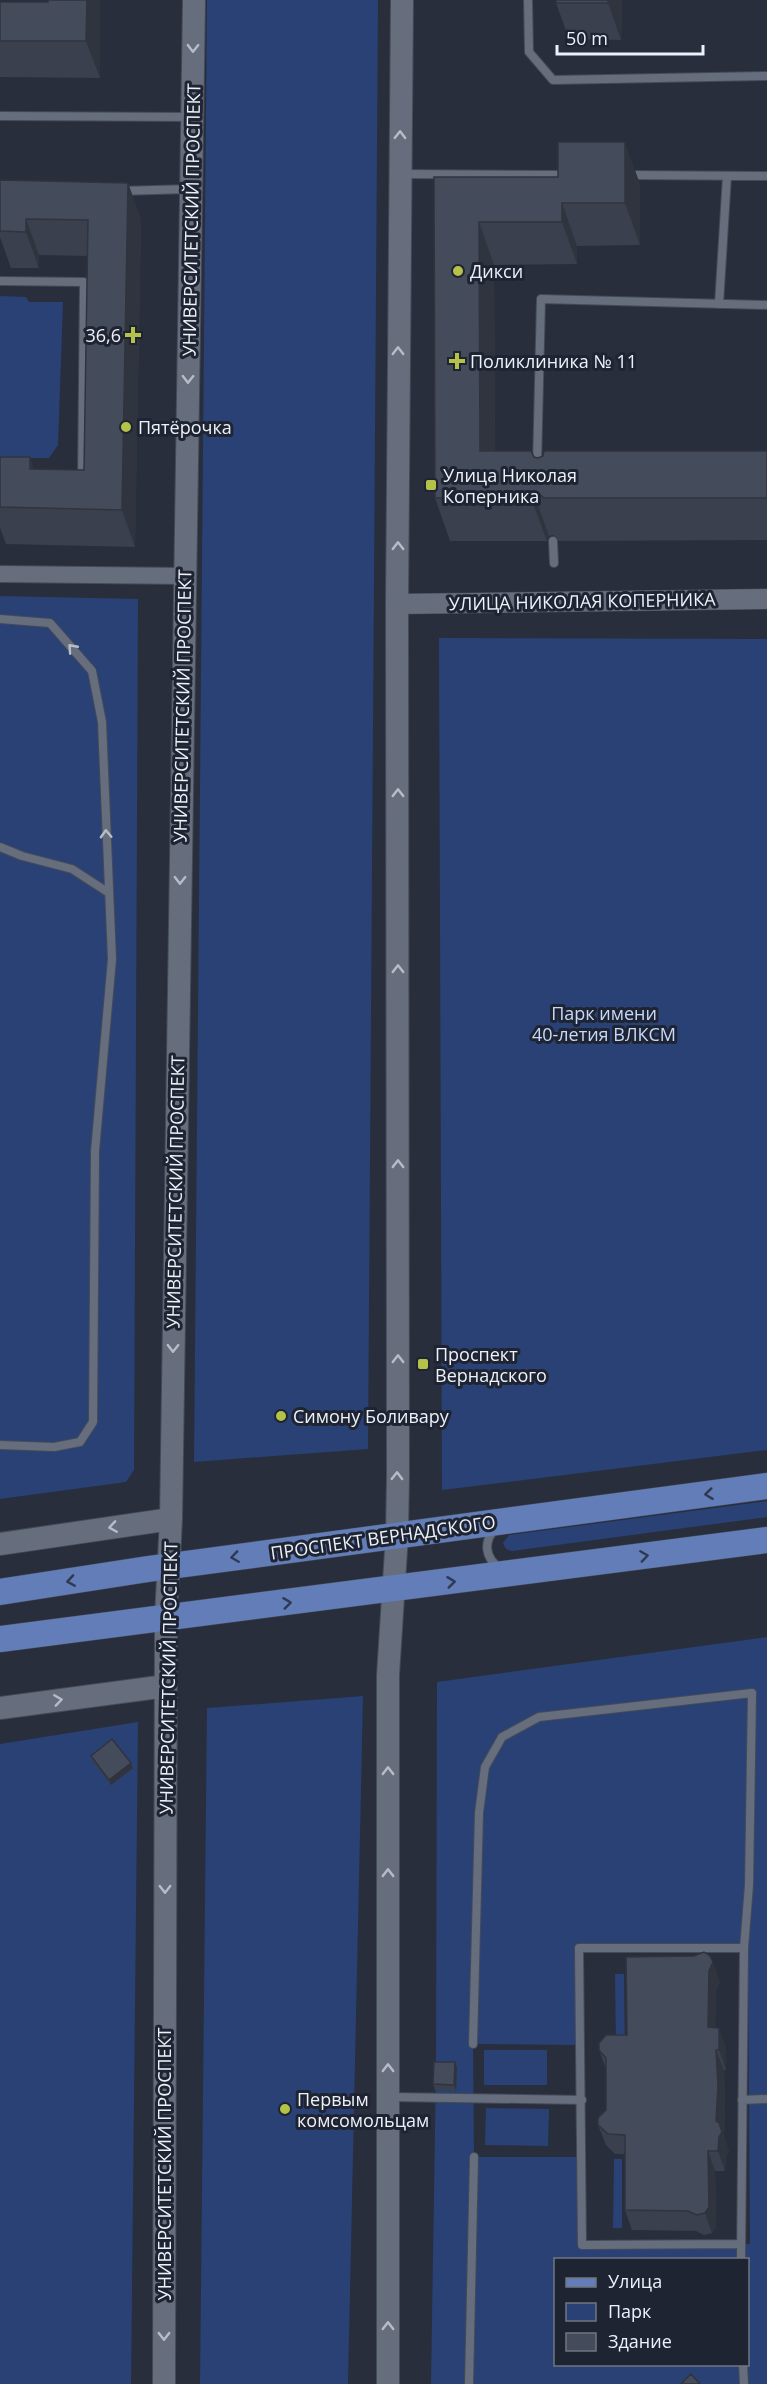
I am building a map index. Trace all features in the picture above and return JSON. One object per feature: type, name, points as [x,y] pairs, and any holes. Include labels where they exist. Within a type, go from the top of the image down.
[{"type":"main road","name":"УНИВЕРСИТЕТСКИЙ ПРОСПЕКТ","points":[[164,2384],[166,1617],[171,1519],[194,0]]},
{"type":"main road","points":[[388,2384],[388,1675],[397,1534],[399,174],[402,0]]},
{"type":"main road","name":"ПРОСПЕКТ ВЕРНАДСКОГО","points":[[0,1592],[397,1534],[767,1486]]},
{"type":"main road","points":[[0,1544],[171,1519]]},
{"type":"main road","points":[[0,1639],[767,1540]]},
{"type":"main road","points":[[0,1708],[166,1686]]},
{"type":"street","points":[[0,574],[185,576]]},
{"type":"street","name":"УЛИЦА НИКОЛАЯ КОПЕРНИКА","points":[[398,604],[767,599]]},
{"type":"lane","points":[[528,0],[529,52],[553,80],[767,76]]},
{"type":"lane","points":[[0,116],[192,117]]},
{"type":"lane","points":[[399,174],[575,175]]},
{"type":"lane","points":[[610,175],[767,176]]},
{"type":"lane","points":[[719,304],[727,176]]},
{"type":"lane","points":[[107,191],[191,189]]},
{"type":"lane","points":[[0,281],[84,282],[82,483],[70,483]]},
{"type":"lane","points":[[553,465],[537,465],[541,299],[767,305]]},
{"type":"lane","points":[[554,541],[554,563]]},
{"type":"lane","points":[[0,619],[50,624],[92,671],[102,722],[112,959],[95,1151],[93,1422],[80,1442],[54,1447],[0,1445]]},
{"type":"lane","points":[[0,847],[22,856],[72,869],[109,893]]},
{"type":"lane","points":[[509,1520],[493,1531],[486,1546],[487,1554],[493,1564],[503,1570],[518,1573]]},
{"type":"lane","points":[[473,2044],[478,1813],[485,1767],[502,1737],[539,1717],[752,1693],[749,1885],[744,1948],[741,2258]]},
{"type":"lane","points":[[740,2244],[582,2244],[579,1948],[744,1948]]},
{"type":"lane","points":[[388,2097],[582,2100]]},
{"type":"lane","points":[[742,2100],[767,2099]]},
{"type":"lane","points":[[469,2384],[474,2157]]},
{"type":"lane","points":[[743,2366],[744,2384]]},
{"type":"green space","points":[[207,0],[378,0],[368,1449],[194,1462]]},
{"type":"green space","points":[[0,296],[26,297],[29,302],[63,302],[58,445],[49,458],[0,458]]},
{"type":"green space","points":[[0,596],[138,599],[134,1470],[126,1482],[0,1499]]},
{"type":"green space","name":"Парк имени 40-летия ВЛКСМ","points":[[439,638],[767,639],[767,1450],[442,1490]]},
{"type":"green space","points":[[767,1501],[767,1517],[512,1551],[506,1549],[503,1543],[509,1535]]},
{"type":"green space","points":[[767,1637],[767,2384],[431,2384],[436,2067],[437,1682]],"holes":[[[579,1948],[748,1948],[750,2244],[582,2244],[581,2157],[474,2157],[473,2044],[581,2045]]]},
{"type":"green space","points":[[363,1696],[348,2384],[200,2384],[207,1708]]},
{"type":"green space","points":[[138,1722],[131,2384],[0,2384],[0,1744]]},
{"type":"green space","points":[[615,1974],[624,1974],[625,2046],[616,2046]]},
{"type":"green space","points":[[484,2050],[547,2050],[547,2085],[484,2085]]},
{"type":"green space","points":[[486,2108],[549,2109],[548,2146],[485,2145]]},
{"type":"green space","points":[[614,2159],[622,2159],[622,2228],[613,2228]]},
{"type":"building","points":[[48,0],[87,0],[86,41],[0,41],[0,2],[48,2]]},
{"type":"building","points":[[556,0],[608,0],[608,3],[556,3]]},
{"type":"building","points":[[558,142],[625,142],[625,203],[562,203],[562,222],[479,222],[480,451],[531,451],[534,457],[538,458],[543,456],[544,451],[767,451],[767,498],[544,498],[538,493],[531,498],[435,498],[434,177],[558,177]]},
{"type":"building","points":[[0,180],[128,183],[122,510],[0,507],[0,457],[30,457],[30,469],[84,470],[88,220],[26,219],[26,232],[0,231]]},
{"type":"building","points":[[112,1739],[131,1763],[109,1780],[91,1756]]},
{"type":"building","points":[[704,1952],[713,1962],[709,1971],[708,2027],[719,2028],[719,2050],[716,2050],[718,2086],[716,2121],[722,2132],[719,2137],[718,2151],[708,2151],[709,2207],[705,2213],[697,2215],[688,2211],[625,2210],[625,2135],[608,2134],[598,2125],[598,2118],[606,2110],[606,2058],[599,2050],[599,2043],[606,2035],[627,2035],[626,1957],[694,1956]]},
{"type":"building","points":[[434,2062],[455,2062],[454,2085],[433,2084]]},
{"type":"building","points":[[691,2374],[700,2384],[681,2384]]},
{"type":"place","name":"Дикси","points":[[458,271]]},
{"type":"place","name":"36,6","points":[[133,335]]},
{"type":"place","name":"Поликлиника № 11","points":[[457,361]]},
{"type":"place","name":"Пятёрочка","points":[[126,427]]},
{"type":"place","name":"Улица Николая Коперника","points":[[431,485]]},
{"type":"place","name":"Проспект Вернадского","points":[[423,1364]]},
{"type":"place","name":"Симону Боливару","points":[[281,1416]]},
{"type":"place","name":"Первым комсомольцам","points":[[285,2109]]}]
